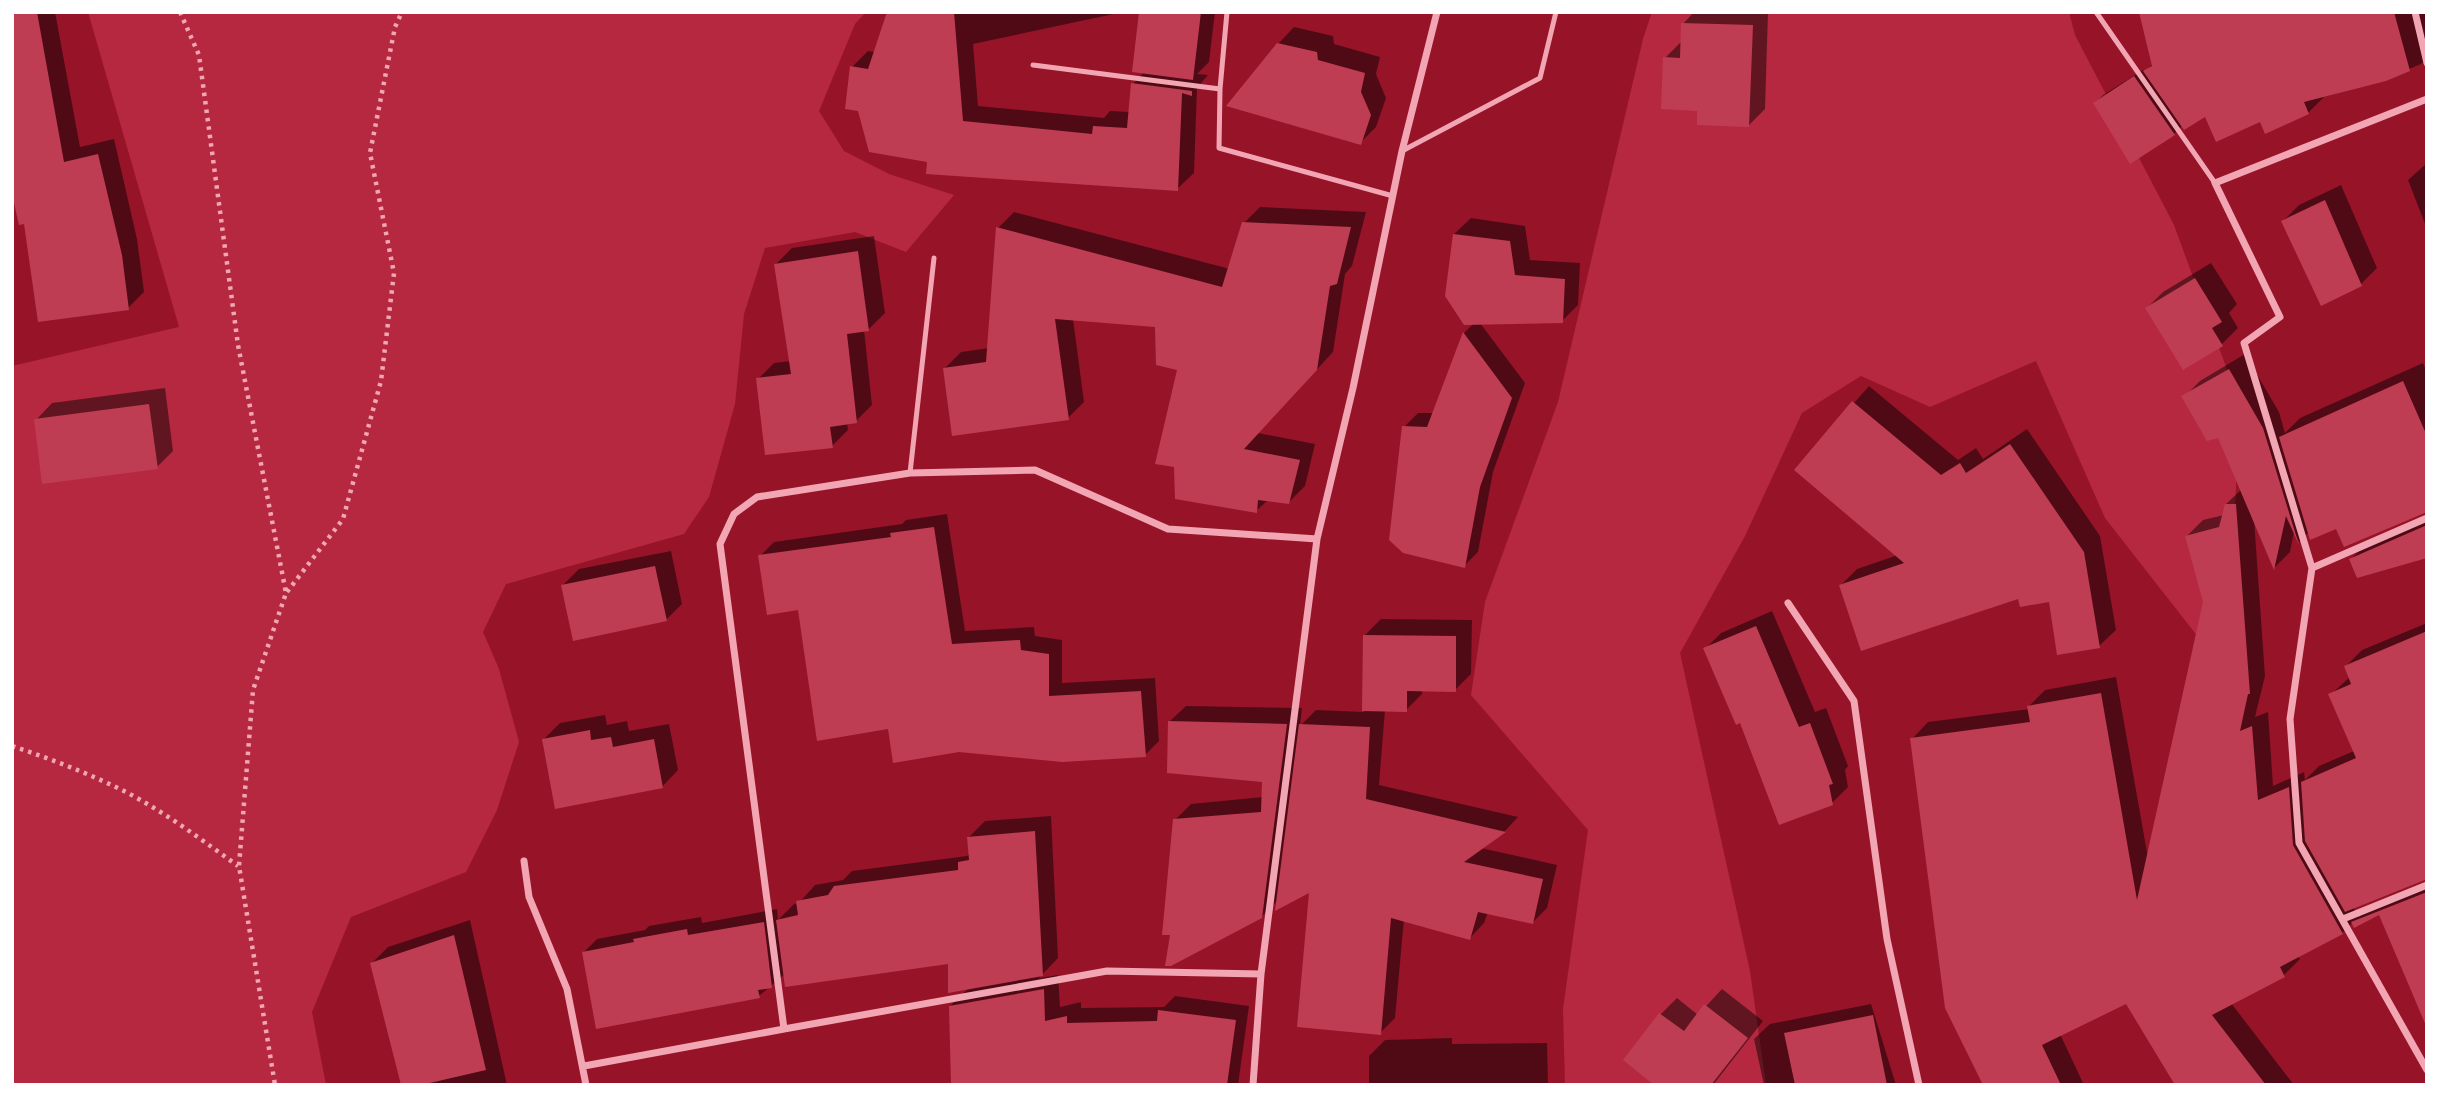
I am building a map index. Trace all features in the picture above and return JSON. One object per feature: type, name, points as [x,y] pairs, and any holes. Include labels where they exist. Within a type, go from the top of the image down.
[{"type":"street","points":[[1253,1085],[1261,974],[1317,539],[1353,388],[1402,151],[1437,12]]},
{"type":"street","points":[[2415,12],[2427,63]]},
{"type":"street","points":[[2427,99],[2215,183],[2280,317],[2244,343],[2312,568],[2290,719],[2299,843],[2427,1070]]},
{"type":"street","points":[[784,1029],[720,544],[734,514],[757,497],[910,473],[1035,470],[1168,529],[1317,539]]},
{"type":"street","points":[[2312,568],[2427,518]]},
{"type":"street","points":[[1788,603],[1854,701],[1887,939],[1919,1085]]},
{"type":"street","points":[[524,861],[530,897],[567,989],[586,1085]]},
{"type":"street","points":[[2343,919],[2427,885]]},
{"type":"street","points":[[584,1066],[1107,971],[1261,974]]},
{"type":"lane","points":[[1227,12],[1220,89],[1219,148],[1393,196]]},
{"type":"lane","points":[[1402,151],[1539,78],[1556,12]]},
{"type":"lane","points":[[2096,12],[2215,183]]},
{"type":"lane","points":[[1033,65],[1220,89]]},
{"type":"lane","points":[[910,473],[934,258]]},
{"type":"path","points":[[180,12],[199,55],[238,345],[286,593]]},
{"type":"path","points":[[275,1085],[239,866],[253,690],[286,593],[343,519],[381,381],[394,273],[370,153],[395,27],[402,12]]},
{"type":"path","points":[[12,746],[127,793],[239,866]]},
{"type":"shaded area","points":[[88,12],[866,12],[855,24],[819,111],[844,151],[889,174],[954,195],[906,252],[855,232],[765,248],[744,314],[735,404],[709,497],[684,534],[506,584],[483,632],[499,669],[519,742],[497,810],[466,872],[351,917],[312,1012],[326,1085],[12,1085],[12,366],[179,327]]},
{"type":"shaded area","points":[[1652,12],[2069,12],[2075,35],[2174,225],[2240,405],[2227,674],[2105,518],[2036,361],[1930,407],[1861,376],[1802,413],[1745,536],[1680,653],[1750,971],[1766,1085],[1565,1085],[1563,1009],[1588,830],[1471,695],[1485,602],[1558,402],[1643,39]]},
{"type":"building","points":[[12,12],[37,12],[64,162],[98,154],[122,255],[129,310],[38,322],[24,224],[19,225],[12,194]]},
{"type":"building","points":[[887,12],[954,12],[963,121],[1092,134],[1093,126],[1127,128],[1131,83],[1192,91],[1192,96],[1182,93],[1178,191],[926,174],[927,162],[869,152],[858,111],[845,109],[850,66],[868,69]]},
{"type":"building","points":[[1139,12],[1201,12],[1193,80],[1132,72]]},
{"type":"building","points":[[2139,12],[2394,12],[2410,71],[2386,81],[2304,102],[2309,114],[2265,134],[2260,122],[2216,142],[2205,117],[2184,130],[2143,71],[2152,66]]},
{"type":"building","points":[[1681,23],[1753,25],[1749,127],[1697,125],[1697,111],[1661,109],[1663,57],[1680,58]]},
{"type":"building","points":[[1277,43],[1317,52],[1318,60],[1365,73],[1361,92],[1371,115],[1361,145],[1226,106]]},
{"type":"building","points":[[2134,76],[2175,135],[2130,164],[2093,103]]},
{"type":"building","points":[[2325,200],[2362,286],[2321,306],[2281,221]]},
{"type":"building","points":[[1242,222],[1351,227],[1337,284],[1330,286],[1317,370],[1244,449],[1300,460],[1289,504],[1258,500],[1257,513],[1175,499],[1174,467],[1155,464],[1177,370],[1156,365],[1155,327],[1055,319],[1069,420],[952,436],[943,368],[986,362],[996,227],[1222,287]]},
{"type":"building","points":[[1453,234],[1510,241],[1515,275],[1565,279],[1563,323],[1464,325],[1445,296]]},
{"type":"building","points":[[858,251],[869,331],[847,334],[857,423],[830,427],[833,448],[765,455],[756,378],[791,374],[774,264]]},
{"type":"building","points":[[2195,278],[2222,322],[2212,328],[2223,346],[2183,370],[2145,308]]},
{"type":"building","points":[[1463,332],[1512,398],[1480,487],[1465,568],[1403,553],[1389,540],[1402,426],[1427,427]]},
{"type":"building","points":[[2229,369],[2263,428],[2299,545],[2286,516],[2274,570],[2218,438],[2207,441],[2181,396]]},
{"type":"building","points":[[2403,381],[2427,436],[2427,512],[2344,547],[2336,529],[2310,540],[2279,437]]},
{"type":"building","points":[[1852,401],[1941,475],[1960,463],[1966,473],[2010,444],[2084,552],[2100,648],[2057,655],[2049,602],[2020,607],[2018,599],[1861,651],[1839,585],[1904,563],[1794,470]]},
{"type":"building","points":[[149,404],[158,469],[42,484],[34,419]]},
{"type":"building","points":[[2225,504],[2236,504],[2250,694],[2240,731],[2252,726],[2258,800],[2289,787],[2293,845],[2343,934],[2280,967],[2285,977],[2212,1015],[2266,1085],[2175,1085],[2126,1004],[2042,1045],[2061,1085],[1983,1085],[1945,1008],[1910,738],[2030,722],[2027,706],[2101,693],[2137,900],[2203,602],[2185,536],[2219,527]]},
{"type":"building","points":[[2427,525],[2427,558],[2357,578],[2349,559]]},
{"type":"building","points":[[934,527],[952,644],[1020,640],[1021,650],[1049,654],[1049,696],[1141,691],[1146,757],[1062,762],[959,752],[893,763],[888,729],[817,741],[798,610],[767,615],[758,555],[891,537],[890,533]]},
{"type":"building","points":[[655,566],[667,621],[573,641],[561,585]]},
{"type":"building","points":[[1756,626],[1799,727],[1810,723],[1833,784],[1829,785],[1833,805],[1779,825],[1740,723],[1736,725],[1703,648]]},
{"type":"building","points":[[2427,631],[2427,879],[2345,912],[2305,841],[2301,782],[2356,758],[2328,694],[2351,684],[2344,666]]},
{"type":"building","points":[[1363,635],[1456,636],[1456,692],[1407,691],[1407,712],[1362,711]]},
{"type":"building","points":[[1168,721],[1287,724],[1262,918],[1171,966],[1165,966],[1170,935],[1162,935],[1173,819],[1261,812],[1262,782],[1167,773]]},
{"type":"building","points":[[1299,724],[1370,727],[1366,799],[1506,832],[1464,862],[1543,879],[1533,924],[1478,912],[1470,940],[1391,918],[1381,1035],[1297,1027],[1309,893],[1275,911]]},
{"type":"building","points":[[590,730],[591,740],[611,737],[613,747],[654,739],[663,788],[555,809],[542,739]]},
{"type":"building","points":[[1035,831],[1043,976],[948,993],[948,964],[785,987],[776,920],[798,915],[796,901],[828,895],[834,886],[958,870],[958,862],[969,860],[967,837]]},
{"type":"building","points":[[2427,892],[2427,1028],[2379,915],[2354,928],[2351,922]]},
{"type":"building","points":[[764,922],[772,988],[758,990],[760,998],[596,1029],[582,952],[687,929],[688,935]]},
{"type":"building","points":[[454,935],[486,1070],[421,1085],[401,1085],[370,963]]},
{"type":"building","points":[[1044,989],[1045,1021],[1067,1016],[1067,1023],[1157,1021],[1158,1010],[1236,1020],[1227,1085],[951,1085],[949,1006]]},
{"type":"building","points":[[1704,1004],[1748,1038],[1711,1085],[1654,1085],[1623,1060],[1659,1013],[1684,1031]]},
{"type":"building","points":[[1873,1015],[1887,1085],[1795,1085],[1784,1033]]}]
